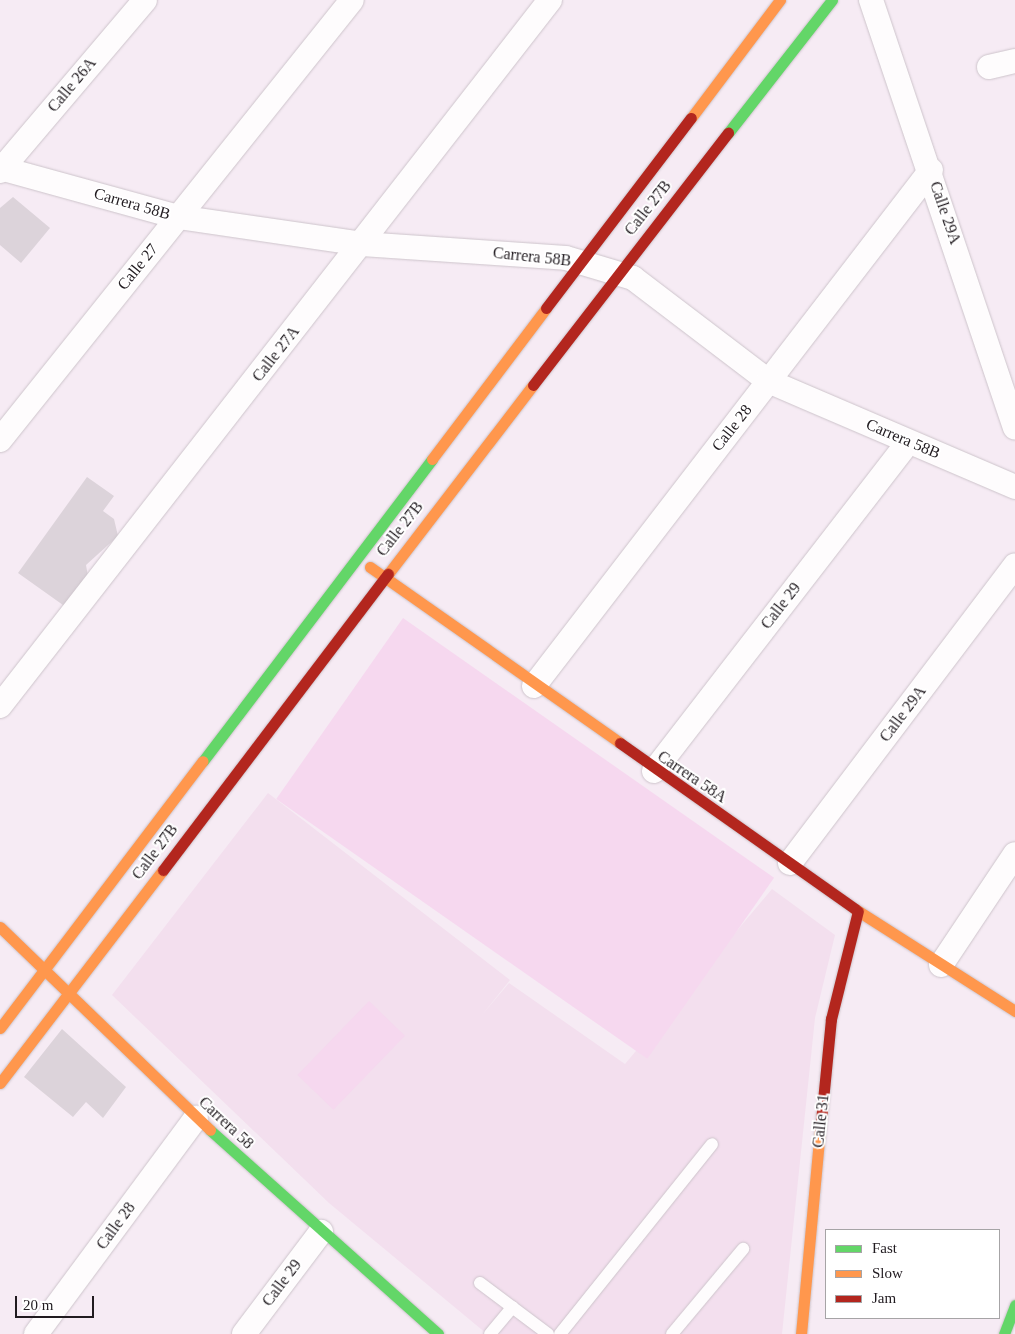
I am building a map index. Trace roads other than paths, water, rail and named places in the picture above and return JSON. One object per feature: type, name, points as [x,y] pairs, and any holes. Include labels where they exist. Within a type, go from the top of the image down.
[{"type":"main road","name":"Calle 27B","points":[[0,1028],[584,264],[780,0]]},
{"type":"main road","name":"Calle 27B","points":[[0,1083],[617,274],[832,0]]},
{"type":"main road","name":"Carrera 58A","points":[[358,559],[654,771],[858,911],[941,966],[1015,1011]]},
{"type":"main road","name":"Calle 31","points":[[801,1334],[831,1019],[858,911]]},
{"type":"main road","name":"Carrera 58","points":[[0,927],[196,1118],[321,1232],[438,1334]]},
{"type":"main road","points":[[1004,1334],[1015,1305]]},
{"type":"street","name":"Calle 26A","points":[[1,169],[145,0]]},
{"type":"street","name":"Calle 27","points":[[0,440],[352,0]]},
{"type":"street","name":"Calle 27A","points":[[0,706],[362,244],[550,0]]},
{"type":"street","name":"Calle 29A","points":[[871,0],[931,170],[1015,428]]},
{"type":"street","points":[[989,67],[1015,60]]},
{"type":"street","name":"Carrera 58B","points":[[1,169],[178,217],[362,244],[584,264],[633,278],[768,381],[1015,487]]},
{"type":"street","name":"Calle 28","points":[[534,686],[931,170]]},
{"type":"street","name":"Calle 29","points":[[654,771],[908,442]]},
{"type":"street","name":"Calle 29A","points":[[790,864],[1015,565]]},
{"type":"street","points":[[941,966],[1015,854]]},
{"type":"street","name":"Calle 28","points":[[36,1334],[196,1118]]},
{"type":"street","name":"Calle 29","points":[[244,1334],[321,1232]]},
{"type":"lane","points":[[560,1334],[712,1144]]},
{"type":"lane","points":[[672,1334],[743,1249]]},
{"type":"lane","points":[[480,1283],[548,1334]]},
{"type":"lane","points":[[490,1334],[513,1307]]}]
